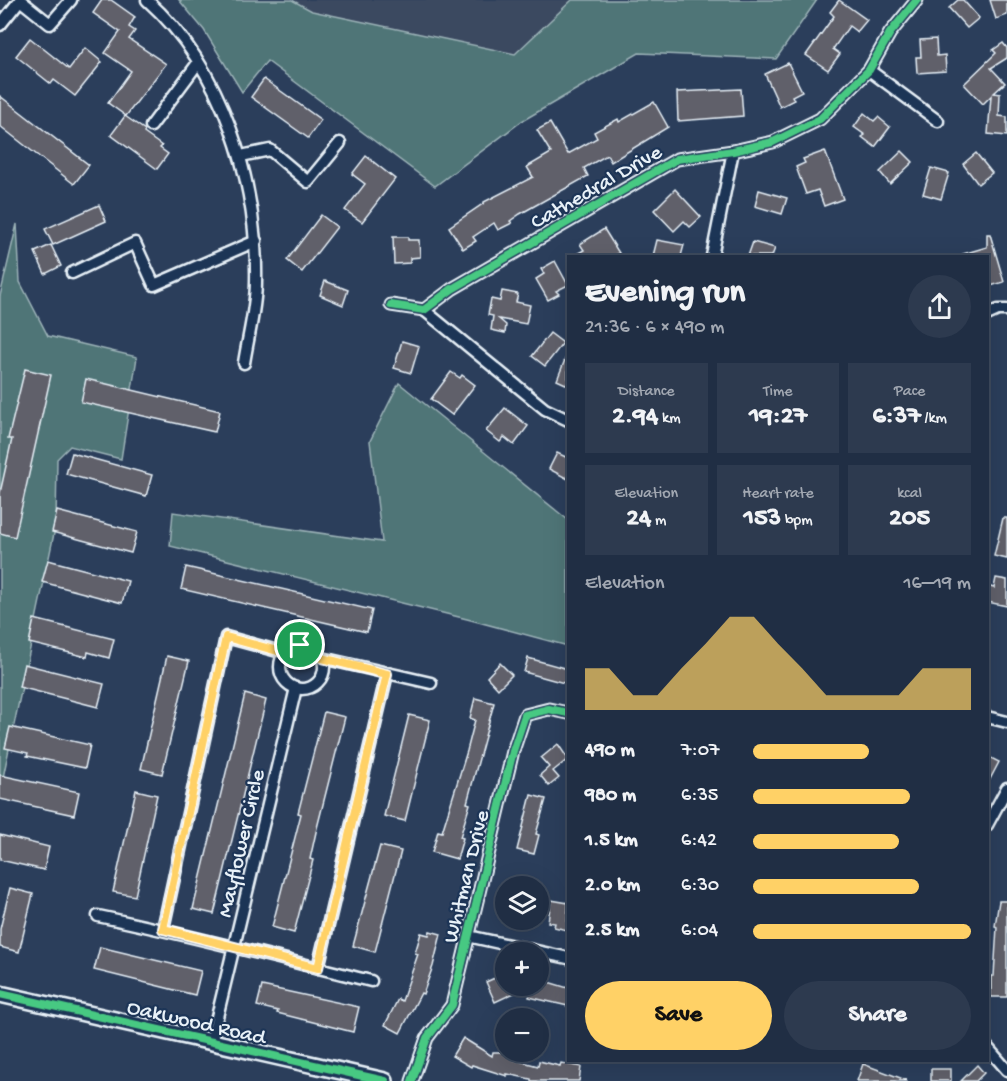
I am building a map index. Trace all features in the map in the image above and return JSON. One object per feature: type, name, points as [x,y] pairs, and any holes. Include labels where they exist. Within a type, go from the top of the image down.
[{"type":"street","points":[[0,25],[20,0],[50,24],[71,0]]},
{"type":"street","points":[[147,0],[164,15],[198,63],[222,106],[241,156],[256,241],[256,285],[244,363]]},
{"type":"street","name":"Cathedral Drive","points":[[424,310],[452,289],[677,159],[733,151],[773,142],[820,119],[869,70],[890,33],[917,0]]},
{"type":"street","points":[[151,126],[198,63]]},
{"type":"street","points":[[869,70],[938,121]]},
{"type":"street","points":[[241,156],[270,150],[308,182],[340,143]]},
{"type":"street","points":[[712,255],[733,151]]},
{"type":"street","points":[[72,273],[135,243],[153,285],[256,241]]},
{"type":"street","points":[[391,305],[424,310],[545,409],[567,420]]},
{"type":"street","points":[[989,314],[998,310],[1007,310]]},
{"type":"street","points":[[163,929],[226,637],[285,653]]},
{"type":"street","points":[[300,645],[309,646],[316,650],[322,658],[323,674],[312,687],[296,688],[283,678],[280,669],[281,661],[285,653],[292,648],[300,645]]},
{"type":"street","points":[[322,658],[431,683]]},
{"type":"street","points":[[318,968],[387,674]]},
{"type":"street","name":"Mayflower Circle","points":[[211,1042],[296,688]]},
{"type":"street","name":"Whitman Drive","points":[[412,1081],[427,1038],[452,1005],[513,751],[525,715],[549,709],[567,713]]},
{"type":"street","points":[[989,718],[1007,722]]},
{"type":"street","points":[[989,821],[1007,788]]},
{"type":"street","points":[[98,916],[163,929],[234,949],[371,981]]},
{"type":"street","points":[[468,936],[567,958]]},
{"type":"street","name":"Oakwood Road","points":[[0,994],[385,1081]]},
{"type":"street","points":[[989,1049],[1007,1070]]},
{"type":"shaded area","points":[[292,0],[572,0],[515,54],[312,11]]},
{"type":"green space","points":[[179,0],[292,0],[312,11],[515,54],[572,0],[817,0],[776,59],[639,53],[522,121],[435,186],[267,61],[242,92],[204,30]]},
{"type":"green space","points":[[17,224],[20,282],[48,336],[137,357],[121,459],[70,446],[57,459],[56,524],[0,792],[0,296]]},
{"type":"green space","points":[[399,383],[567,519],[567,646],[170,546],[173,512],[382,542],[370,441]]},
{"type":"building","points":[[102,0],[111,0],[135,17],[129,27],[135,31],[129,39],[166,64],[126,116],[108,103],[131,71],[105,53],[120,32],[93,13]]},
{"type":"building","points":[[839,0],[867,20],[857,32],[849,26],[833,49],[840,54],[828,70],[806,55],[834,16],[830,12]]},
{"type":"building","points":[[958,0],[963,0],[979,18],[967,28],[949,8]]},
{"type":"building","points":[[990,0],[1007,0],[1007,15],[996,19]]},
{"type":"building","points":[[30,38],[69,69],[85,48],[102,62],[75,96],[54,80],[51,84],[16,56]]},
{"type":"building","points":[[936,39],[937,56],[945,55],[946,71],[917,73],[916,57],[921,57],[920,40]]},
{"type":"building","points":[[1003,43],[1007,48],[1007,58],[991,68],[1005,83],[994,93],[1000,94],[999,116],[1007,117],[1007,136],[988,134],[991,96],[983,104],[964,84],[996,53],[993,50]]},
{"type":"building","points":[[788,63],[802,91],[792,96],[794,100],[780,107],[765,74]]},
{"type":"building","points":[[264,79],[321,120],[308,138],[251,97]]},
{"type":"building","points":[[741,89],[743,116],[678,121],[677,92]]},
{"type":"building","points":[[0,96],[89,165],[74,184],[0,126]]},
{"type":"building","points":[[654,102],[668,127],[611,162],[607,155],[584,168],[588,176],[520,214],[510,221],[512,223],[498,230],[494,223],[473,237],[476,241],[463,249],[449,227],[484,202],[533,177],[527,167],[551,153],[537,130],[550,123],[568,154],[597,138],[594,132],[618,119],[619,122]]},
{"type":"building","points":[[864,113],[874,121],[878,117],[890,127],[875,147],[854,127]]},
{"type":"building","points":[[125,116],[145,130],[144,133],[162,146],[160,148],[168,154],[157,169],[111,135]]},
{"type":"building","points":[[825,151],[843,199],[824,206],[818,190],[806,194],[796,167],[805,163],[803,159]]},
{"type":"building","points":[[902,151],[913,162],[890,184],[880,172]]},
{"type":"building","points":[[976,153],[992,173],[978,184],[963,164]]},
{"type":"building","points":[[366,156],[395,179],[362,222],[345,210],[365,184],[352,174]]},
{"type":"building","points":[[931,168],[949,173],[941,199],[923,194]]},
{"type":"building","points":[[675,189],[701,217],[690,227],[684,221],[674,231],[654,210]]},
{"type":"building","points":[[759,190],[787,198],[782,214],[755,206]]},
{"type":"building","points":[[99,205],[106,221],[53,245],[45,229]]},
{"type":"building","points":[[321,215],[337,227],[302,272],[287,260]]},
{"type":"building","points":[[604,229],[619,253],[616,255],[575,255],[584,250],[580,244]]},
{"type":"building","points":[[987,234],[990,234],[1004,282],[989,286],[989,255],[963,254],[987,247]]},
{"type":"building","points":[[393,237],[419,240],[420,257],[410,258],[410,263],[394,264]]},
{"type":"building","points":[[657,240],[684,245],[681,255],[653,255]]},
{"type":"building","points":[[753,242],[775,248],[772,255],[748,255]]},
{"type":"building","points":[[51,245],[61,266],[45,274],[35,252]]},
{"type":"building","points":[[555,261],[567,283],[567,286],[556,291],[559,294],[548,300],[536,279],[544,274],[541,269]]},
{"type":"building","points":[[325,281],[348,290],[343,305],[320,295]]},
{"type":"building","points":[[502,291],[518,294],[516,302],[530,305],[526,324],[499,319],[506,325],[505,333],[491,330],[493,316],[488,315],[491,299],[500,301]]},
{"type":"building","points":[[550,333],[563,343],[545,366],[532,356]]},
{"type":"building","points":[[402,341],[419,346],[411,373],[394,368]]},
{"type":"building","points":[[567,355],[567,385],[557,380]]},
{"type":"building","points":[[25,369],[51,375],[15,537],[0,533],[0,493],[12,439],[8,439]]},
{"type":"building","points":[[451,372],[460,378],[462,375],[475,385],[452,415],[431,399]]},
{"type":"building","points":[[86,379],[220,411],[215,432],[81,402]]},
{"type":"building","points":[[505,408],[528,426],[514,445],[504,437],[500,442],[486,431]]},
{"type":"building","points":[[72,453],[152,475],[146,496],[66,474]]},
{"type":"building","points":[[557,453],[567,458],[567,478],[549,469]]},
{"type":"building","points":[[57,511],[137,532],[131,553],[52,532]]},
{"type":"building","points":[[1003,518],[1007,518],[1007,559],[994,556]]},
{"type":"building","points":[[48,560],[128,581],[122,603],[42,582]]},
{"type":"building","points":[[186,567],[372,610],[367,632],[181,589]]},
{"type":"building","points":[[996,578],[1007,580],[1007,606],[989,602],[989,587],[994,588]]},
{"type":"building","points":[[34,619],[114,639],[109,658],[88,652],[87,657],[29,643]]},
{"type":"building","points":[[167,656],[189,661],[162,774],[141,769]]},
{"type":"building","points":[[528,658],[567,669],[567,684],[524,672]]},
{"type":"building","points":[[500,663],[512,675],[498,689],[487,677]]},
{"type":"building","points":[[24,664],[104,684],[98,707],[19,687]]},
{"type":"building","points":[[245,694],[266,700],[214,914],[193,909]]},
{"type":"building","points":[[475,698],[494,703],[467,803],[470,804],[460,837],[463,838],[457,859],[432,852],[438,831],[442,832],[467,751],[475,720],[470,718]]},
{"type":"building","points":[[324,712],[345,717],[294,933],[272,927]]},
{"type":"building","points":[[409,715],[430,720],[405,821],[384,816]]},
{"type":"building","points":[[10,727],[90,745],[85,768],[27,756],[28,753],[5,748]]},
{"type":"building","points":[[558,744],[567,758],[553,771],[559,778],[549,786],[540,775],[549,767],[541,758]]},
{"type":"building","points":[[989,757],[999,762],[989,781]]},
{"type":"building","points":[[0,775],[79,792],[74,815],[0,799]]},
{"type":"building","points":[[136,790],[157,795],[135,896],[113,892]]},
{"type":"building","points":[[531,795],[546,799],[536,834],[539,835],[534,854],[517,850]]},
{"type":"building","points":[[0,835],[49,847],[44,870],[0,860]]},
{"type":"building","points":[[380,846],[401,851],[375,952],[353,946]]},
{"type":"building","points":[[10,888],[33,894],[19,952],[0,947],[0,929]]},
{"type":"building","points":[[551,900],[567,903],[567,930],[554,927],[555,923],[549,922]]},
{"type":"building","points":[[999,901],[1007,901],[1007,997],[991,997],[997,927],[995,926]]},
{"type":"building","points":[[430,931],[441,934],[433,966],[423,994],[421,993],[400,1033],[385,1025],[398,999],[402,1001],[418,954],[415,953],[421,933],[429,935]]},
{"type":"building","points":[[100,947],[201,971],[195,995],[94,970]]},
{"type":"building","points":[[495,978],[495,996],[508,996],[495,1002],[486,982]]},
{"type":"building","points":[[549,982],[567,988],[567,1006],[529,997],[549,996]]},
{"type":"building","points":[[262,986],[359,1007],[353,1032],[257,1006]]},
{"type":"building","points":[[463,1038],[492,1056],[495,1052],[495,1062],[523,1062],[538,1066],[539,1062],[560,1066],[561,1063],[581,1067],[579,1081],[531,1081],[531,1079],[507,1074],[507,1076],[472,1065],[471,1067],[452,1056]]},
{"type":"building","points":[[863,1064],[906,1080],[906,1081],[857,1081]]},
{"type":"building","points":[[977,1065],[984,1073],[976,1081],[961,1081]]},
{"type":"building","points":[[931,1069],[951,1069],[951,1081],[931,1081]]},
{"type":"cycle path","points":[[391,305],[424,310],[452,289],[677,159],[733,151],[773,142],[820,119],[869,70],[890,33],[917,0]]},
{"type":"cycle path","points":[[412,1081],[427,1038],[452,1005],[513,751],[525,715],[549,709],[567,713]]},
{"type":"cycle path","points":[[0,994],[385,1081]]},
{"type":"route","points":[[226,637],[285,653],[300,645],[316,650],[322,658],[387,674],[318,968],[234,949],[163,929],[226,637]]}]
